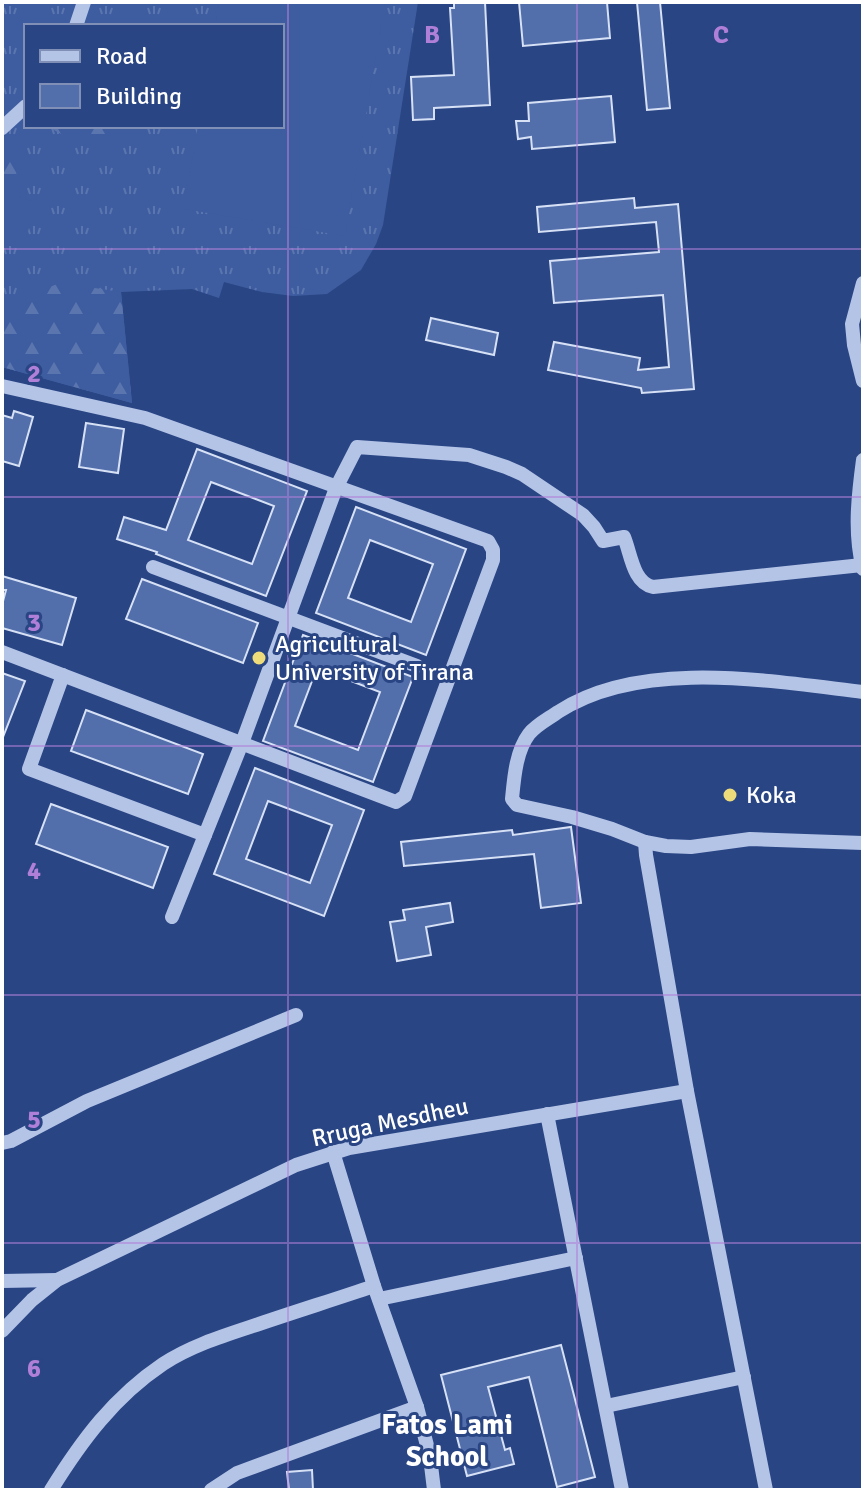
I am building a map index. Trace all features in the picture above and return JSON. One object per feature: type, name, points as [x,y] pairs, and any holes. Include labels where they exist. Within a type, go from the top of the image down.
[{"type":"street","points":[[77,24],[84,2]]},
{"type":"street","points":[[2,128],[24,108]]},
{"type":"street","points":[[863,283],[852,324],[863,381]]},
{"type":"street","points":[[2,386],[145,418],[488,541],[493,550],[493,560],[405,796],[396,802],[2,652]]},
{"type":"street","points":[[172,917],[242,743],[336,488],[357,447],[469,455],[506,467],[583,515],[603,541],[624,537],[639,579],[644,585],[653,587],[862,567],[857,508],[863,460]]},
{"type":"street","points":[[153,567],[417,666]]},
{"type":"street","points":[[63,675],[29,769],[205,835]]},
{"type":"street","points":[[863,692],[718,678],[654,681],[588,696],[536,726],[527,736],[519,756],[512,799],[517,805],[572,817],[645,842],[679,847],[750,839],[863,843]]},
{"type":"street","points":[[645,842],[687,1091],[766,1490]]},
{"type":"street","points":[[2,1143],[87,1101],[296,1015]]},
{"type":"street","name":"Rruga Mesdheu","points":[[2,1331],[57,1280],[283,1170],[333,1152],[687,1091]]},
{"type":"street","points":[[547,1114],[622,1490]]},
{"type":"street","points":[[333,1152],[417,1407],[430,1457],[434,1490]]},
{"type":"street","points":[[51,1490],[91,1430],[114,1404],[165,1363],[191,1349],[224,1336],[377,1292],[576,1258]]},
{"type":"street","points":[[2,1281],[57,1280]]},
{"type":"street","points":[[606,1406],[744,1377]]},
{"type":"street","points":[[211,1490],[237,1473],[417,1407]]},
{"type":"green space","points":[[2,2],[418,2],[383,225],[361,270],[327,294],[293,296],[224,282],[219,298],[192,289],[121,292],[132,403],[2,367]]},
{"type":"green space","points":[[219,2],[385,2],[345,236],[184,209],[198,128],[284,128],[284,24],[215,24]]},
{"type":"green space","points":[[50,128],[115,128],[115,150]]},
{"type":"green space","points":[[14,142],[22,150],[16,189],[4,189],[2,211],[2,151]]},
{"type":"green space","points":[[2,191],[37,203],[22,250],[2,243]]},
{"type":"green space","points":[[62,283],[121,292],[132,403],[2,367],[2,328],[6,326],[8,308]]},
{"type":"building","points":[[454,2],[485,2],[490,105],[434,108],[434,119],[413,120],[411,77],[454,75],[450,8],[454,8]]},
{"type":"building","points":[[519,2],[607,2],[610,38],[523,46]]},
{"type":"building","points":[[637,2],[660,2],[670,108],[647,110]]},
{"type":"building","points":[[611,96],[615,142],[532,149],[531,137],[518,139],[516,121],[529,121],[528,103]]},
{"type":"building","points":[[634,198],[635,208],[678,204],[694,389],[642,393],[641,388],[548,370],[554,342],[640,358],[638,370],[669,367],[663,295],[554,303],[550,261],[659,252],[656,222],[539,232],[537,207]]},
{"type":"building","points":[[431,318],[498,333],[494,355],[426,340]]},
{"type":"building","points":[[14,411],[33,417],[19,466],[2,461],[2,415],[12,418]]},
{"type":"building","points":[[86,423],[124,429],[118,473],[79,467]]},
{"type":"building","points":[[197,449],[307,491],[266,596],[117,539],[124,517],[166,530]],"holes":[[[211,482],[274,506],[252,564],[188,540]]]},
{"type":"building","points":[[356,507],[466,549],[426,655],[316,613]],"holes":[[[370,540],[433,564],[411,622],[348,598]]]},
{"type":"building","points":[[2,576],[76,598],[62,645],[2,628],[2,605],[6,590],[2,590]]},
{"type":"building","points":[[142,579],[258,623],[243,663],[126,619]]},
{"type":"building","points":[[303,635],[413,677],[373,782],[263,741]],"holes":[[[317,668],[380,692],[358,750],[295,726]]]},
{"type":"building","points":[[2,673],[25,681],[3,737],[2,737]]},
{"type":"building","points":[[86,710],[203,754],[188,794],[71,751]]},
{"type":"building","points":[[255,768],[364,810],[324,916],[214,874]],"holes":[[[268,801],[332,825],[310,883],[246,859]]]},
{"type":"building","points":[[51,804],[168,847],[153,888],[36,844]]},
{"type":"building","points":[[571,827],[581,903],[541,908],[534,854],[404,866],[401,842],[512,830],[513,835]]},
{"type":"building","points":[[450,903],[453,922],[426,927],[431,955],[397,961],[390,922],[405,920],[403,910]]},
{"type":"building","points":[[561,1345],[595,1477],[557,1487],[529,1377],[488,1387],[505,1450],[510,1448],[514,1464],[467,1476],[441,1375]]},
{"type":"building","points":[[312,1470],[313,1490],[289,1490],[287,1472]]},
{"type":"place","name":"Agricultural University of Tirana","points":[[259,658]]},
{"type":"place","name":"Koka","points":[[730,795]]},
{"type":"district","name":"Fatos Lami School","points":[[447,1440]]}]
